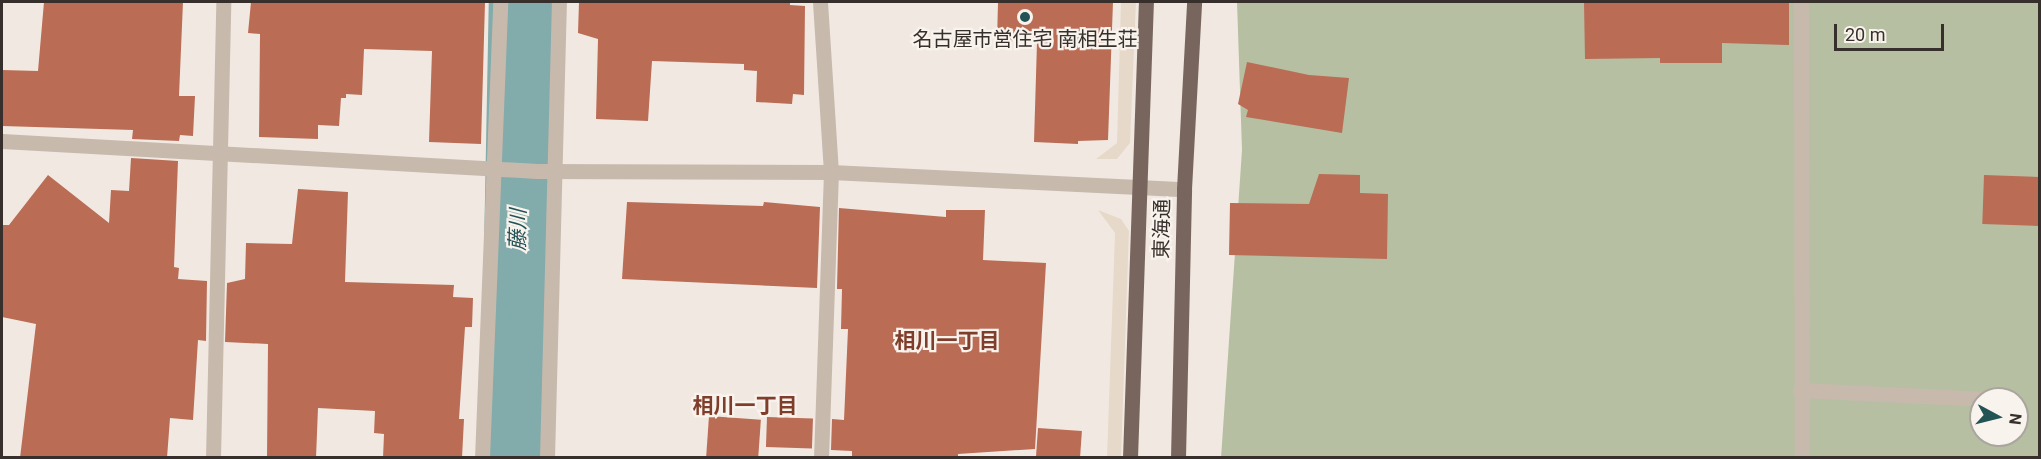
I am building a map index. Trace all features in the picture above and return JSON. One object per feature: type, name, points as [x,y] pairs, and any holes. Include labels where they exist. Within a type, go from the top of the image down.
[{"type":"main road","name":"東海通","points":[[1130,458],[1146,2]]},
{"type":"main road","name":"東海通","points":[[1178,458],[1184,189],[1194,2]]},
{"type":"street","points":[[213,458],[217,151],[223,2]]},
{"type":"street","points":[[482,458],[491,168],[500,2]]},
{"type":"street","points":[[547,458],[559,2]]},
{"type":"street","points":[[820,2],[831,172],[821,458]]},
{"type":"street","points":[[1801,2],[1804,122],[1800,390],[1802,458]]},
{"type":"street","points":[[2,141],[217,151],[537,171],[831,172],[1184,189]]},
{"type":"street","points":[[1800,390],[1969,398]]},
{"type":"green space","points":[[1237,2],[2039,2],[2039,457],[1221,458],[1242,150]]},
{"type":"shaded area","points":[[1121,2],[1136,2],[1130,143],[1117,159],[1096,159],[1117,143]]},
{"type":"shaded area","points":[[1098,210],[1121,219],[1129,231],[1121,457],[1107,457],[1115,233]]},
{"type":"building","points":[[44,2],[183,2],[179,96],[195,96],[193,136],[180,135],[179,141],[132,139],[133,130],[2,126],[2,70],[38,71]]},
{"type":"building","points":[[251,2],[485,2],[481,144],[429,142],[432,51],[364,49],[362,95],[346,94],[346,98],[341,98],[339,126],[318,125],[318,139],[259,137],[260,34],[248,33]]},
{"type":"building","points":[[579,2],[790,2],[790,5],[805,6],[804,95],[793,94],[792,104],[756,102],[757,71],[744,70],[744,64],[652,61],[648,121],[596,119],[598,39],[578,33]]},
{"type":"building","points":[[998,2],[1113,2],[1108,140],[1078,141],[1078,144],[1034,142],[1037,42],[997,41]]},
{"type":"building","points":[[1584,2],[1789,2],[1789,45],[1722,43],[1722,63],[1660,63],[1660,58],[1585,59]]},
{"type":"building","points":[[1247,62],[1309,75],[1349,78],[1342,133],[1246,117],[1248,110],[1238,104]]},
{"type":"building","points":[[131,158],[178,161],[174,267],[179,268],[178,279],[207,281],[206,341],[198,340],[193,420],[170,418],[167,458],[20,458],[36,324],[2,317],[2,225],[9,225],[48,175],[109,223],[111,190],[129,191]]},
{"type":"building","points":[[1319,174],[1360,175],[1360,193],[1388,194],[1387,259],[1229,255],[1230,203],[1309,204]]},
{"type":"building","points":[[1984,175],[2040,177],[2038,226],[1982,224]]},
{"type":"building","points":[[298,189],[348,192],[345,282],[454,285],[453,297],[473,298],[472,327],[465,327],[459,419],[464,419],[462,458],[383,458],[384,434],[374,433],[375,411],[318,408],[316,458],[267,458],[268,344],[225,342],[227,283],[245,279],[246,243],[292,244]]},
{"type":"building","points":[[627,202],[763,206],[764,202],[820,207],[817,288],[622,279]]},
{"type":"building","points":[[839,208],[946,217],[946,210],[985,210],[983,260],[1046,263],[1035,449],[958,454],[958,458],[852,458],[852,451],[831,450],[832,419],[844,420],[848,329],[841,329],[842,289],[837,289]]},
{"type":"building","points":[[709,416],[761,420],[758,458],[706,458]]},
{"type":"building","points":[[767,417],[813,419],[812,449],[766,447]]},
{"type":"building","points":[[1038,428],[1082,431],[1080,458],[1036,458]]},
{"type":"waterway","name":"藤川","points":[[513,458],[522,2]]},
{"type":"place","name":"名古屋市営住宅 南相生荘","points":[[1025,17]]},
{"type":"district","name":"相川一丁目","points":[[947,341]]},
{"type":"district","name":"相川一丁目","points":[[745,406]]}]
